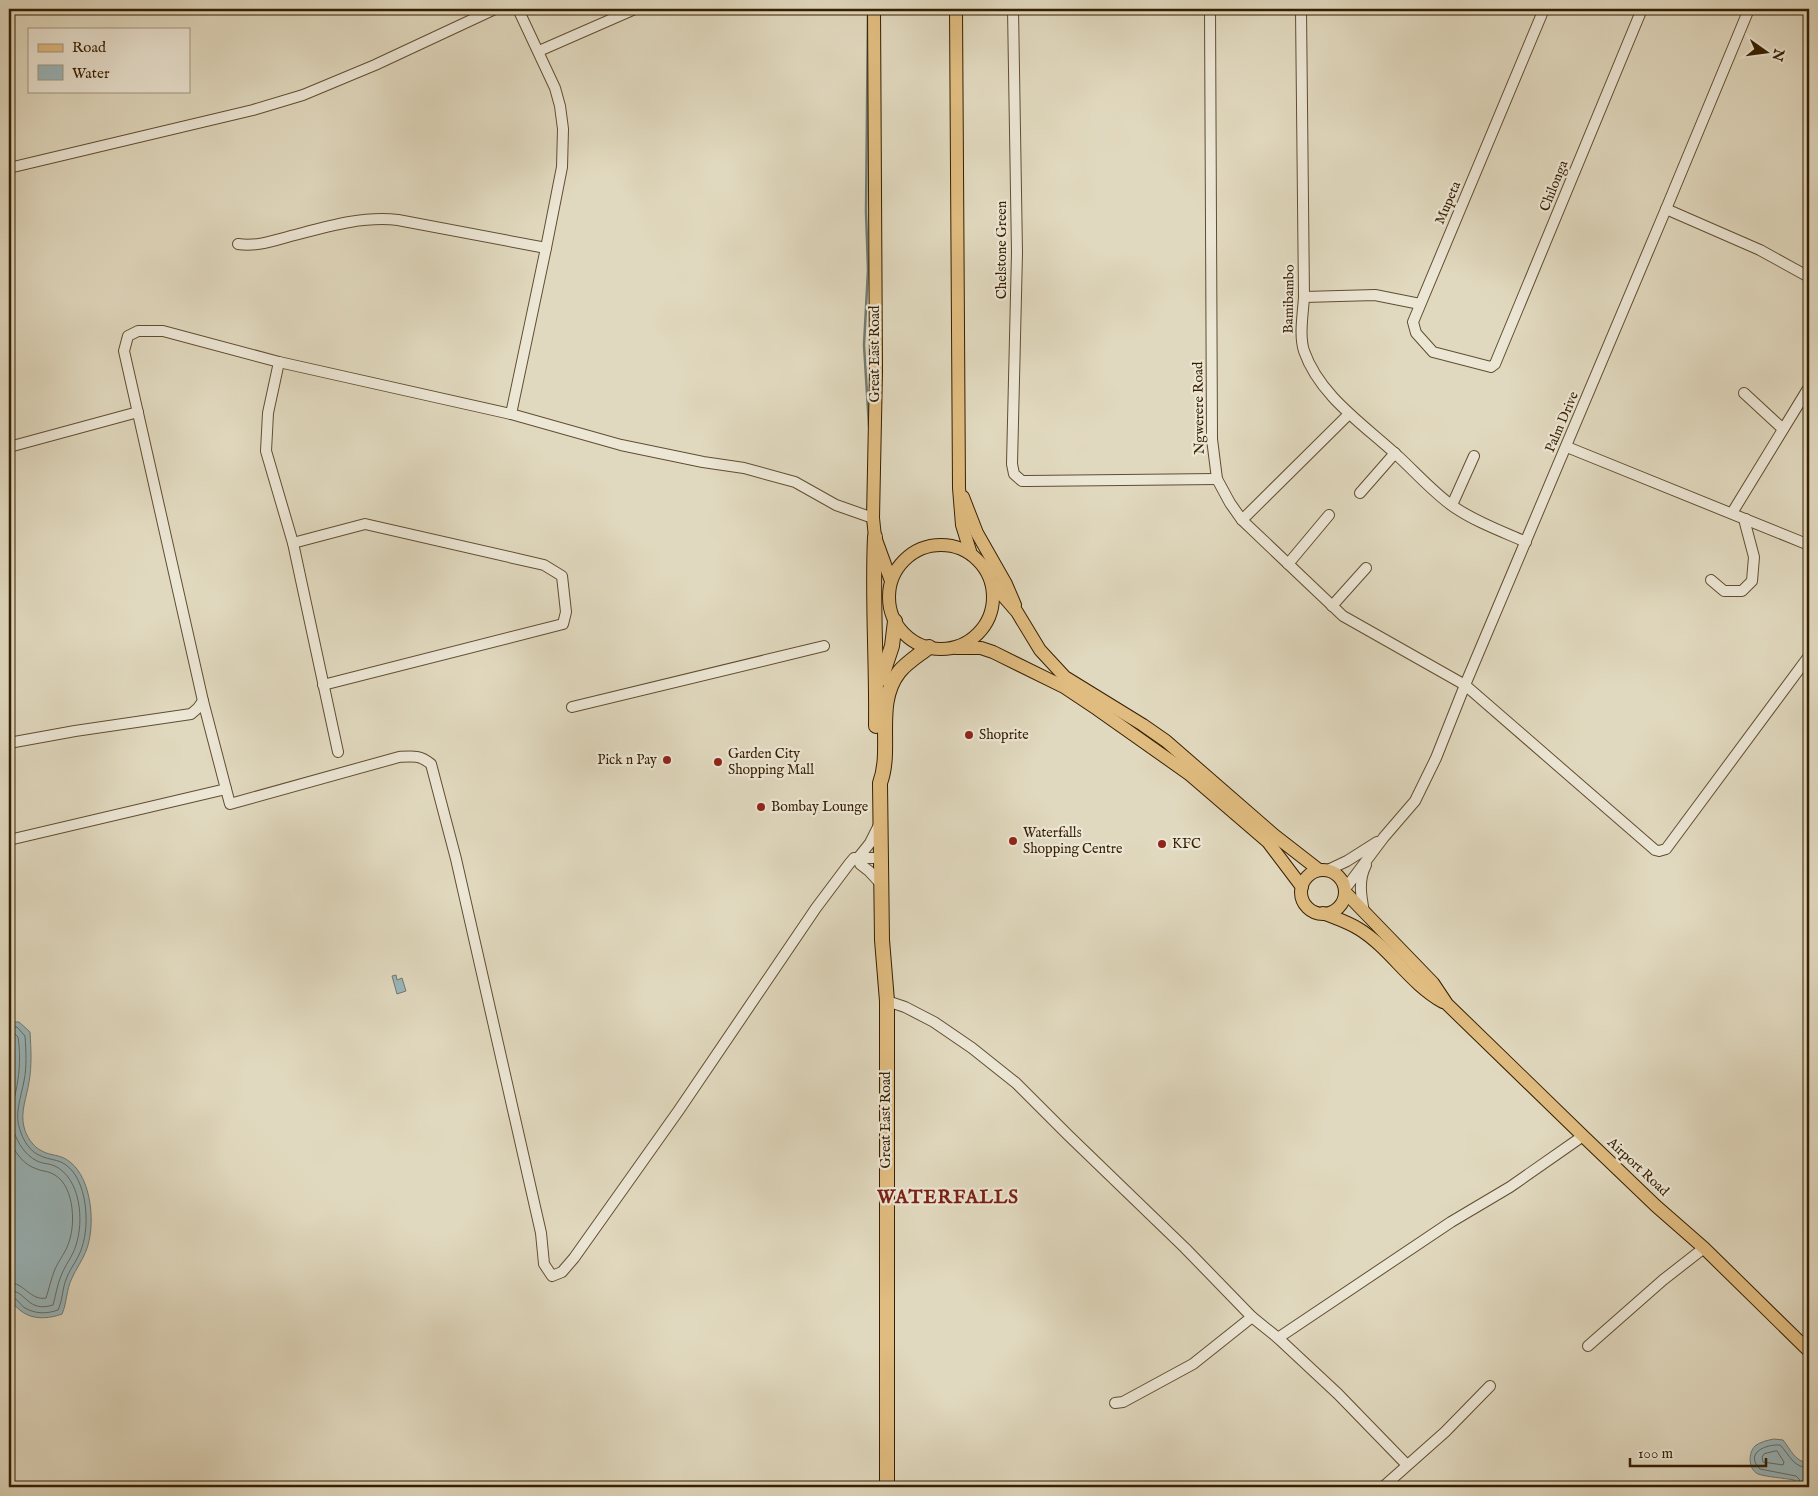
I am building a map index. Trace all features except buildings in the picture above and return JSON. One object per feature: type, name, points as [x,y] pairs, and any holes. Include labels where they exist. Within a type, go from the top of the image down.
[{"type":"highway","name":"Great East Road","points":[[876,537],[874,605],[877,699],[876,770],[880,784]]},
{"type":"highway","name":"Great East Road","points":[[877,699],[883,670],[892,646],[895,621]]},
{"type":"highway","name":"Great East Road","points":[[888,1487],[886,1001],[881,884],[880,784],[884,770],[888,695],[893,681],[900,671],[929,647]]},
{"type":"main road","name":"Great East Road","points":[[874,9],[876,371],[873,518],[876,537]]},
{"type":"main road","points":[[956,9],[959,488],[962,525],[972,554]]},
{"type":"main road","points":[[959,488],[977,533],[1012,594],[1017,612]]},
{"type":"main road","points":[[876,537],[891,581]]},
{"type":"main road","points":[[1302,887],[1268,842],[1189,774],[1064,687],[981,648],[942,649],[929,647],[909,638],[895,621],[889,601],[891,581],[900,564],[915,552],[934,546],[953,547],[972,554],[980,562],[991,582],[1017,612],[1040,650],[1065,678],[1144,725],[1166,741],[1274,835],[1323,870],[1335,873],[1340,878],[1345,891],[1342,901],[1337,909],[1323,914],[1312,910],[1304,903],[1301,896],[1306,878],[1323,870]]},
{"type":"main road","points":[[956,648],[971,640],[983,629],[990,615],[993,598],[991,582]]},
{"type":"main road","name":"Airport Road","points":[[1345,891],[1433,983],[1448,1004],[1583,1136],[1704,1248],[1809,1351]]},
{"type":"main road","name":"Airport Road","points":[[1323,914],[1359,929],[1425,990],[1448,1004]]},
{"type":"street","points":[[9,168],[253,110],[303,95],[375,65],[495,9]]},
{"type":"street","points":[[511,414],[562,167],[563,129],[555,88],[518,9]]},
{"type":"street","points":[[539,51],[635,9]]},
{"type":"street","name":"Chelstone Green","points":[[1013,9],[1017,253],[1013,472],[1022,481],[1217,479]]},
{"type":"street","name":"Ngwerere Road","points":[[1210,9],[1212,439],[1217,479],[1242,520],[1332,606],[1354,624],[1465,685],[1655,850],[1659,851],[1666,849],[1809,656]]},
{"type":"street","name":"Bamibambo","points":[[1301,9],[1304,297],[1302,341],[1310,365],[1322,383],[1349,414],[1452,505],[1472,518],[1526,542]]},
{"type":"street","name":"Mupeta","points":[[1487,366],[1432,352],[1416,333],[1413,322],[1544,9]]},
{"type":"street","name":"Chilonga","points":[[1487,366],[1492,367],[1495,364],[1642,9]]},
{"type":"street","name":"Palm Drive","points":[[1345,891],[1373,851],[1414,801],[1436,758],[1749,9]]},
{"type":"street","points":[[1666,209],[1785,262],[1809,278]]},
{"type":"street","points":[[238,244],[252,246],[328,226],[377,218],[398,220],[546,248]]},
{"type":"street","points":[[1304,297],[1375,295],[1420,304]]},
{"type":"street","points":[[873,518],[836,505],[795,482],[744,468],[703,462],[621,445],[511,414],[279,362],[163,331],[138,331],[128,336],[124,351],[203,701],[230,804],[399,757],[416,755],[431,764],[456,859],[541,1233],[544,1264],[552,1276],[562,1272],[579,1250],[679,1110],[816,908],[870,843],[880,824]]},
{"type":"street","points":[[279,362],[268,413],[266,451],[293,543],[338,752]]},
{"type":"street","points":[[1732,513],[1809,387]]},
{"type":"street","points":[[1744,393],[1783,429]]},
{"type":"street","points":[[9,447],[138,412]]},
{"type":"street","points":[[1242,520],[1349,414]]},
{"type":"street","points":[[1567,447],[1809,545]]},
{"type":"street","points":[[1360,493],[1395,453]]},
{"type":"street","points":[[1452,505],[1474,456]]},
{"type":"street","points":[[1288,564],[1329,515]]},
{"type":"street","points":[[1711,580],[1724,591],[1742,591],[1752,582],[1754,557],[1745,523],[1746,519]]},
{"type":"street","points":[[293,543],[364,524],[544,565],[562,576],[566,612],[563,624],[323,685]]},
{"type":"street","points":[[1332,606],[1366,568]]},
{"type":"street","points":[[572,707],[824,646]]},
{"type":"street","points":[[9,741],[191,714],[203,701]]},
{"type":"street","points":[[9,840],[226,789]]},
{"type":"street","name":"Palm Drive","points":[[1323,870],[1347,861],[1384,837]]},
{"type":"street","name":"Palm Drive","points":[[1364,912],[1360,891],[1363,870],[1373,851]]},
{"type":"street","points":[[855,861],[881,861]]},
{"type":"street","points":[[855,861],[870,871],[881,884]]},
{"type":"street","points":[[886,1001],[905,1007],[934,1022],[972,1048],[1016,1083],[1185,1248],[1252,1318],[1278,1338],[1338,1394],[1407,1465]]},
{"type":"street","points":[[1278,1338],[1451,1222],[1510,1188],[1583,1136]]},
{"type":"street","points":[[1588,1346],[1663,1280],[1704,1248]]},
{"type":"street","points":[[1115,1403],[1130,1398],[1193,1364],[1252,1318]]},
{"type":"street","points":[[1383,1487],[1445,1432],[1490,1386]]},
{"type":"water","points":[[396,975],[397,980],[402,978],[406,991],[397,994],[392,976]]},
{"type":"water","points":[[9,1022],[19,1022],[30,1032],[31,1070],[23,1116],[26,1134],[33,1144],[45,1153],[59,1156],[70,1162],[83,1180],[90,1204],[91,1229],[86,1251],[70,1283],[62,1314],[51,1317],[30,1316],[9,1300]]},
{"type":"water","points":[[1774,1439],[1783,1440],[1797,1458],[1809,1463],[1809,1487],[1798,1487],[1794,1480],[1758,1474],[1752,1469],[1750,1457],[1755,1446]]},
{"type":"waterway","points":[[868,9],[866,212],[868,270],[864,345],[869,426]]},
{"type":"place","name":"Shoprite","points":[[969,735]]},
{"type":"place","name":"Pick n Pay","points":[[667,760]]},
{"type":"place","name":"Garden City Shopping Mall","points":[[718,762]]},
{"type":"place","name":"Bombay Lounge","points":[[761,807]]},
{"type":"place","name":"Waterfalls Shopping Centre","points":[[1013,841]]},
{"type":"place","name":"KFC","points":[[1162,844]]},
{"type":"district","name":"WATERFALLS","points":[[948,1198]]}]
